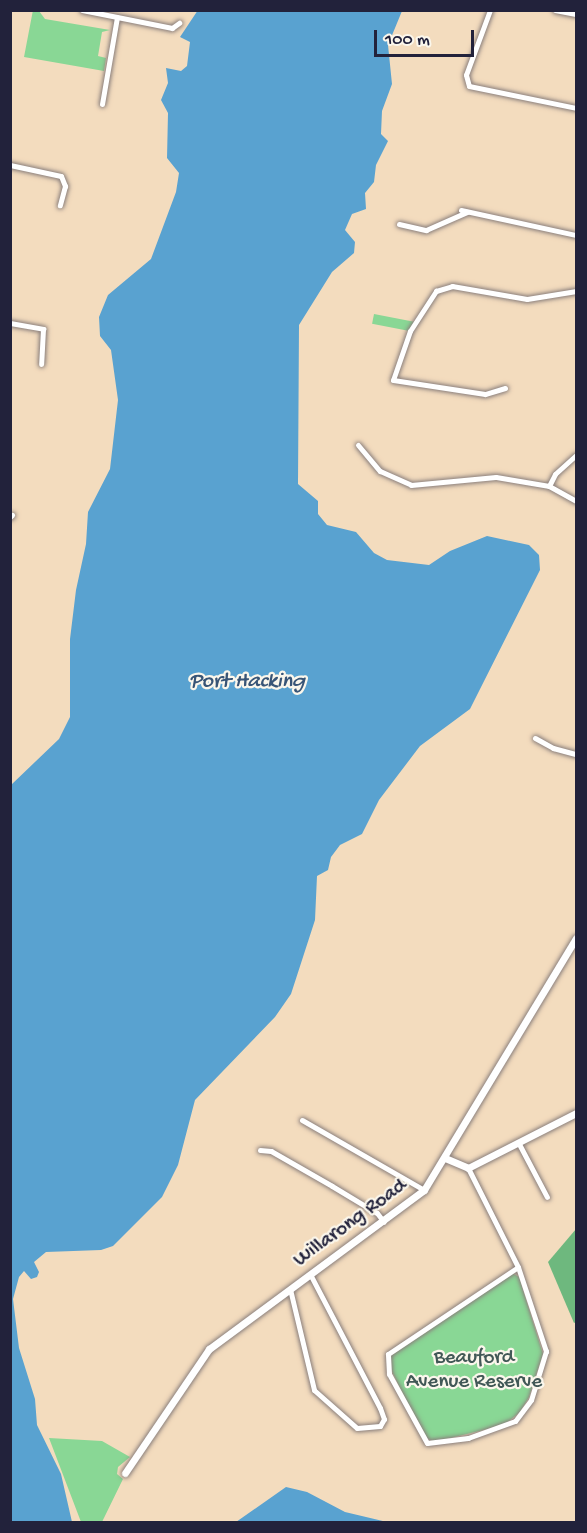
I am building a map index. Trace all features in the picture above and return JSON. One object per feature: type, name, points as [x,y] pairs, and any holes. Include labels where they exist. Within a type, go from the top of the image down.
[{"type":"street","points":[[82,10],[172,28],[179,23]]},
{"type":"street","points":[[490,10],[466,81],[475,90],[576,108]]},
{"type":"street","points":[[555,10],[576,15]]},
{"type":"street","points":[[102,104],[117,17]]},
{"type":"street","points":[[10,165],[61,176],[65,186],[60,205]]},
{"type":"street","points":[[399,224],[426,230],[464,211],[576,235]]},
{"type":"street","points":[[505,388],[485,394],[393,380],[410,331],[436,291],[452,286],[527,299],[576,291]]},
{"type":"street","points":[[10,323],[43,329],[41,364]]},
{"type":"street","points":[[358,445],[380,471],[411,485],[488,477],[549,486],[576,501]]},
{"type":"street","points":[[549,486],[555,474],[576,455]]},
{"type":"street","points":[[535,738],[553,748],[576,754]]},
{"type":"street","name":"Willarong Road","points":[[126,1473],[209,1349],[384,1222],[424,1190],[576,938]]},
{"type":"street","points":[[468,1168],[576,1113]]},
{"type":"street","points":[[302,1120],[424,1190]]},
{"type":"street","points":[[518,1142],[547,1197]]},
{"type":"street","points":[[260,1150],[271,1151],[332,1186],[377,1213],[384,1222]]},
{"type":"street","points":[[445,1158],[468,1168],[518,1267],[546,1351],[527,1406],[510,1424],[444,1444],[427,1443],[389,1374],[388,1354],[518,1267]]},
{"type":"street","points":[[290,1289],[312,1383],[318,1396],[357,1428],[377,1427],[384,1419],[310,1274]]},
{"type":"green space","points":[[33,10],[39,11],[45,19],[110,30],[102,32],[98,56],[106,58],[104,71],[24,57]]},
{"type":"green space","points":[[374,314],[415,322],[413,332],[372,324]]},
{"type":"green space","points":[[576,1229],[576,1322],[574,1323],[548,1262]]},
{"type":"green space","name":"Beauford Avenue Reserve","points":[[512,1273],[519,1277],[543,1354],[529,1397],[520,1412],[504,1425],[434,1442],[423,1436],[389,1365],[390,1356]]},
{"type":"green space","points":[[49,1438],[102,1441],[130,1457],[118,1467],[117,1474],[123,1479],[102,1522],[81,1522]]},
{"type":"water","name":"Port Hacking","points":[[198,10],[402,11],[388,45],[392,84],[382,111],[381,134],[388,141],[376,165],[374,182],[365,193],[366,209],[352,214],[345,230],[355,242],[354,253],[332,272],[299,325],[298,484],[318,501],[318,514],[327,525],[356,532],[374,553],[387,560],[429,565],[450,551],[487,536],[529,545],[539,555],[540,570],[470,709],[420,746],[379,800],[362,834],[340,845],[331,857],[328,870],[317,876],[315,920],[291,994],[275,1017],[195,1100],[178,1165],[162,1197],[113,1246],[101,1250],[46,1252],[34,1262],[39,1272],[37,1277],[31,1279],[24,1271],[19,1277],[13,1299],[19,1348],[35,1399],[37,1425],[61,1474],[72,1522],[11,1522],[11,785],[59,739],[70,717],[70,639],[76,590],[86,544],[88,512],[110,469],[118,400],[111,350],[100,336],[99,317],[108,295],[151,259],[176,192],[179,173],[167,158],[168,113],[161,100],[168,83],[166,68],[181,71],[187,66],[190,42],[180,37]]},
{"type":"water","points":[[286,1487],[307,1492],[345,1512],[387,1522],[236,1522]]}]
